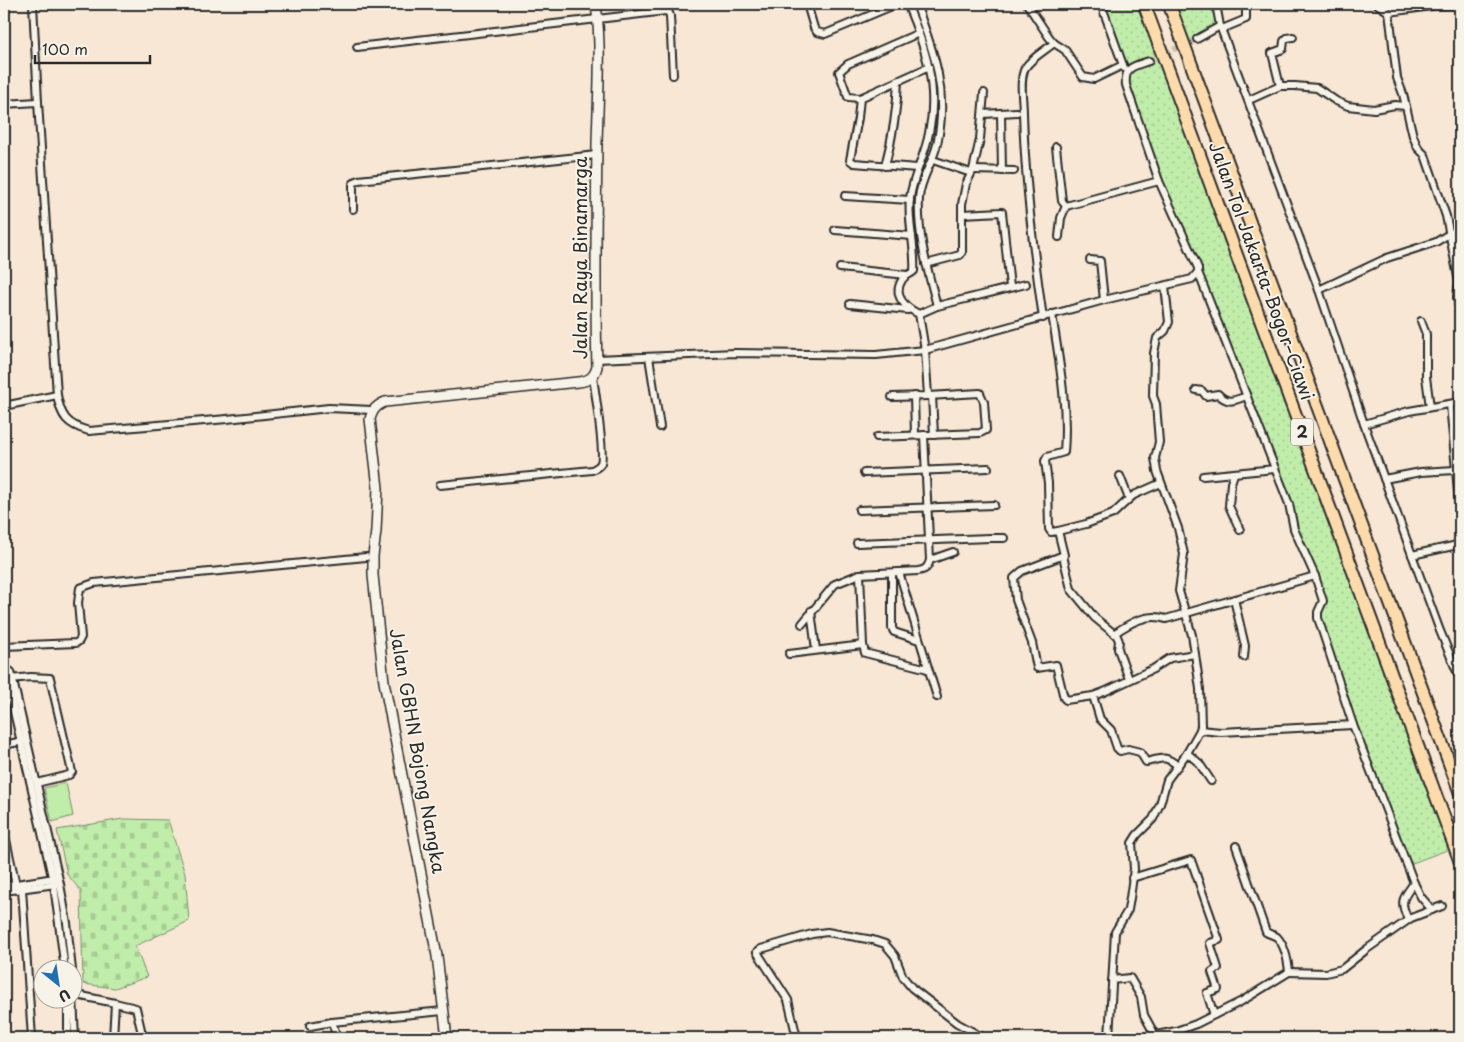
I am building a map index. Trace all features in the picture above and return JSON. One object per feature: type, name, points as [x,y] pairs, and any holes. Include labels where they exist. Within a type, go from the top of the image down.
[{"type":"highway","name":"Jalan Tol Jakarta–Bogor–Ciawi","points":[[1144,4],[1460,861]]},
{"type":"highway","name":"Jalan Tol Jakarta–Bogor–Ciawi","points":[[1168,4],[1460,792]]},
{"type":"highway","points":[[1436,727],[1460,774]]},
{"type":"street","points":[[33,4],[57,395],[60,409],[67,420],[75,427],[89,431],[329,408],[372,410]]},
{"type":"street","name":"Jalan Raya Binamarga","points":[[372,410],[385,402],[578,382],[586,381],[593,377],[597,367],[598,19],[596,4]]},
{"type":"street","points":[[807,4],[814,28],[817,32],[824,34],[897,4]]},
{"type":"street","points":[[907,4],[919,33],[929,67],[933,102],[929,133],[921,161],[917,168],[910,200],[914,271],[901,282],[900,294],[903,303],[909,310]]},
{"type":"street","points":[[916,4],[934,57],[942,91],[937,144],[933,160],[923,179],[918,198],[926,264],[937,306]]},
{"type":"street","points":[[1027,4],[1054,43],[1065,50],[1082,77],[1098,78],[1123,65]]},
{"type":"street","points":[[1101,4],[1126,74],[1126,85],[1159,181],[1198,268],[1289,504],[1294,529],[1315,576],[1323,601],[1318,612],[1318,618],[1354,725],[1414,884],[1421,897],[1432,910]]},
{"type":"street","points":[[1216,4],[1221,28],[1319,290],[1364,424],[1440,631],[1460,679]]},
{"type":"street","points":[[1198,39],[1246,19],[1246,4]]},
{"type":"street","points":[[1378,4],[1389,12],[1439,4],[1460,4]]},
{"type":"street","points":[[357,47],[664,11],[669,12],[672,75]]},
{"type":"street","points":[[1389,12],[1397,78],[1413,136],[1418,148],[1425,156],[1436,183],[1449,234],[1459,282],[1457,297],[1460,314]]},
{"type":"street","points":[[919,33],[842,68],[839,72],[840,77],[848,97],[860,98],[929,67]]},
{"type":"street","points":[[1280,86],[1272,53],[1284,49],[1284,40],[1293,37]]},
{"type":"street","points":[[1043,318],[1030,224],[1024,146],[1023,73],[1026,66],[1054,43]]},
{"type":"street","points":[[1126,74],[1131,68],[1149,61]]},
{"type":"street","points":[[885,166],[894,135],[898,80]]},
{"type":"street","points":[[1249,100],[1280,86],[1317,88],[1336,101],[1348,106],[1374,109],[1396,105],[1405,106]]},
{"type":"street","points":[[926,264],[960,255],[962,252],[962,204],[980,139],[984,93]]},
{"type":"street","points":[[860,98],[858,118],[849,159],[854,163],[917,168]]},
{"type":"street","points":[[4,104],[38,102]]},
{"type":"street","points":[[983,114],[1017,112]]},
{"type":"street","points":[[1001,114],[1002,171]]},
{"type":"street","points":[[1056,147],[1062,201],[1066,206]]},
{"type":"street","points":[[354,209],[352,184],[358,180],[597,155]]},
{"type":"street","points":[[933,160],[972,172],[1014,172]]},
{"type":"street","points":[[1066,206],[1159,181]]},
{"type":"street","points":[[844,196],[910,200]]},
{"type":"street","points":[[1059,236],[1061,218],[1066,206]]},
{"type":"street","points":[[962,214],[1002,212],[1010,288]]},
{"type":"street","points":[[835,230],[912,236]]},
{"type":"street","points":[[1319,290],[1387,258],[1436,242],[1449,234],[1460,231]]},
{"type":"street","points":[[1090,260],[1100,261],[1104,300]]},
{"type":"street","points":[[840,268],[908,275]]},
{"type":"street","points":[[597,359],[735,352],[876,355],[925,350],[1104,300],[1187,281],[1195,277],[1198,272]]},
{"type":"street","points":[[850,304],[909,310],[919,314],[937,306],[1026,284]]},
{"type":"street","points":[[1109,1038],[1116,932],[1128,910],[1134,869],[1132,843],[1153,818],[1160,804],[1167,780],[1187,753],[1200,730],[1202,710],[1192,635],[1179,590],[1184,553],[1171,505],[1161,483],[1155,458],[1159,442],[1159,427],[1153,396],[1153,364],[1157,338],[1165,331],[1170,322],[1165,286]]},
{"type":"street","points":[[919,314],[934,434]]},
{"type":"street","points":[[1052,314],[1063,387],[1065,439],[1064,452],[1047,457],[1045,461],[1048,484],[1049,529],[1051,532],[1058,531],[1086,524],[1113,514],[1129,498],[1161,483]]},
{"type":"street","points":[[1421,321],[1426,334],[1426,377],[1430,406]]},
{"type":"street","points":[[649,357],[660,427]]},
{"type":"street","points":[[440,485],[598,468],[602,459],[593,377]]},
{"type":"street","points":[[1196,390],[1202,391],[1206,396],[1218,394],[1228,401],[1247,396]]},
{"type":"street","points":[[877,437],[983,433],[986,428],[984,402],[980,393],[892,397]]},
{"type":"street","points":[[4,406],[57,395]]},
{"type":"street","points":[[914,396],[915,435]]},
{"type":"street","points":[[1364,424],[1430,406],[1460,402]]},
{"type":"street","points":[[1450,404],[1460,514]]},
{"type":"street","name":"Jalan GBHN Bojong Nangka","points":[[372,410],[370,426],[378,488],[373,575],[384,682],[437,956],[448,1038]]},
{"type":"street","points":[[802,624],[835,584],[860,574],[923,570],[928,566],[930,560],[926,508],[924,435]]},
{"type":"street","points":[[864,473],[988,468]]},
{"type":"street","points":[[1202,476],[1276,470]]},
{"type":"street","points":[[1384,479],[1421,472],[1455,470]]},
{"type":"street","points":[[1234,474],[1231,483],[1229,506],[1240,530]]},
{"type":"street","points":[[1120,476],[1129,498]]},
{"type":"street","points":[[859,510],[994,506]]},
{"type":"street","points":[[1058,531],[1072,589],[1096,618],[1115,633],[1119,641],[1118,649],[1129,679]]},
{"type":"street","points":[[857,543],[1004,538]]},
{"type":"street","points":[[1412,555],[1453,546],[1460,542]]},
{"type":"street","points":[[930,560],[954,552]]},
{"type":"street","points":[[1063,556],[1022,571],[1014,578],[1016,600],[1032,643],[1037,668],[1056,665],[1066,700],[1094,696],[1147,672],[1170,658],[1195,654]]},
{"type":"street","points":[[4,646],[76,643],[80,637],[78,603],[80,588],[94,582],[366,557]]},
{"type":"street","points":[[900,572],[937,697]]},
{"type":"street","points":[[892,573],[892,628],[894,632],[919,640]]},
{"type":"street","points":[[860,574],[863,650],[869,655],[928,670]]},
{"type":"street","points":[[1115,633],[1129,623],[1150,617],[1157,616],[1166,619],[1315,576]]},
{"type":"street","points":[[1234,599],[1246,646],[1244,657]]},
{"type":"street","points":[[811,611],[816,650]]},
{"type":"street","points":[[789,654],[863,645]]},
{"type":"street","points":[[37,783],[69,775],[72,772],[50,678],[9,679],[67,923],[71,960]]},
{"type":"street","points":[[1094,696],[1100,719],[1111,730],[1116,748],[1120,751],[1128,749],[1140,752],[1146,762],[1167,758],[1178,766]]},
{"type":"street","points":[[1200,730],[1221,732],[1354,725]]},
{"type":"street","points":[[4,745],[24,741]]},
{"type":"street","points":[[24,741],[37,783],[56,881],[64,960]]},
{"type":"street","points":[[1187,753],[1200,763],[1211,781]]},
{"type":"street","points":[[4,831],[6,850],[18,888],[32,1038]]},
{"type":"street","points":[[1236,846],[1266,932],[1276,936],[1281,944],[1289,972]]},
{"type":"street","points":[[1132,878],[1191,860],[1219,940],[1210,943],[1218,968],[1212,972],[1218,989],[1207,993],[1214,1015]]},
{"type":"street","points":[[4,892],[56,881]]},
{"type":"street","points":[[1408,919],[1402,906],[1403,900],[1414,884]]},
{"type":"street","points":[[4,886],[18,888]]},
{"type":"street","points":[[1142,1038],[1176,1031],[1214,1015],[1242,1001],[1289,972],[1326,973],[1342,968],[1408,919],[1442,906]]},
{"type":"street","points":[[796,1038],[788,1000],[758,952],[761,949],[812,934],[827,932],[885,944],[895,956],[903,977],[912,988],[957,1023],[984,1038]]},
{"type":"street","points":[[1112,980],[1130,978],[1141,997],[1144,1014],[1155,1035]]},
{"type":"street","points":[[82,996],[136,1008],[142,1038]]},
{"type":"street","points":[[113,1038],[115,1002]]},
{"type":"street","points":[[68,1010],[68,1038]]},
{"type":"street","points":[[74,1010],[75,1038]]},
{"type":"street","points":[[310,1026],[332,1022],[443,1011]]},
{"type":"street","points":[[332,1022],[337,1038]]},
{"type":"green space","points":[[1101,4],[1144,4],[1455,847],[1407,865],[1354,725],[1318,618],[1323,601],[1198,272],[1167,201],[1126,85],[1126,74]]},
{"type":"green space","points":[[1169,4],[1216,4],[1220,26],[1184,45]]},
{"type":"green space","points":[[66,783],[73,816],[52,822],[44,788]]},
{"type":"green space","points":[[123,819],[168,820],[185,874],[189,921],[135,946],[147,977],[115,988],[83,984],[81,891],[67,874],[57,830]]},
{"type":"tunnel","points":[[1149,61],[1197,39]]}]
